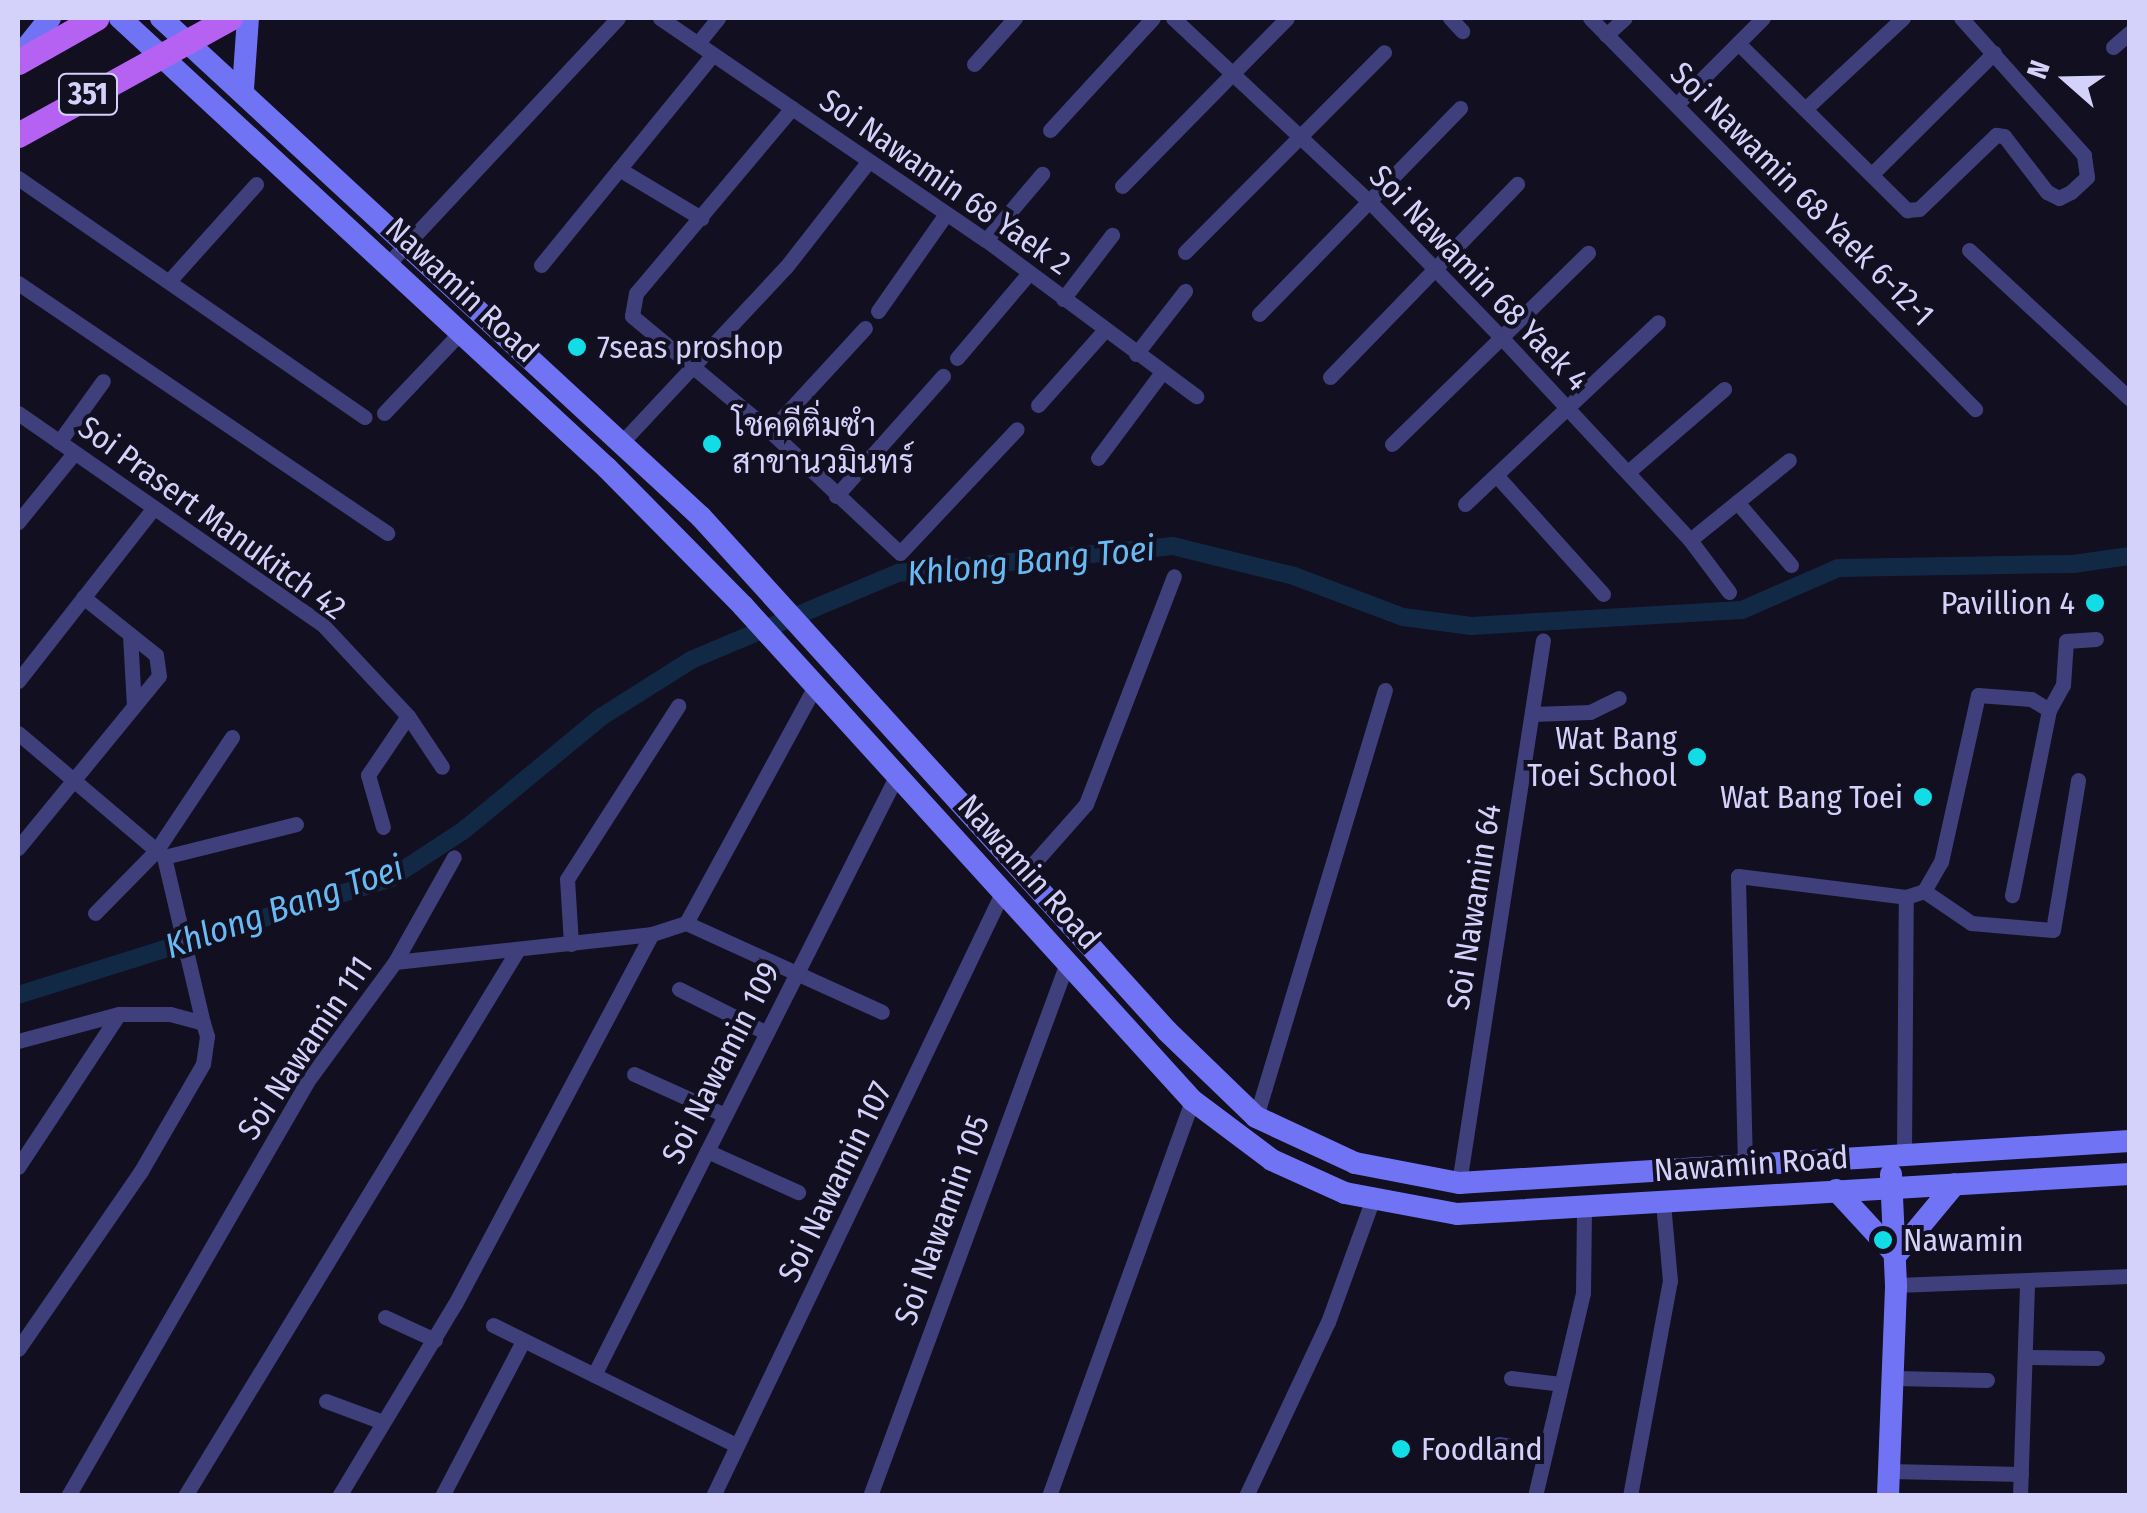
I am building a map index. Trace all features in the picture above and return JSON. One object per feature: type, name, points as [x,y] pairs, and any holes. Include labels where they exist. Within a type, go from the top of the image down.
[{"type":"main road","points":[[18,60],[50,18]]},
{"type":"main road","name":"351","points":[[18,60],[96,18]]},
{"type":"main road","name":"Nawamin Road","points":[[120,18],[460,332],[742,606],[1192,1100],[1272,1160],[1372,1201],[1457,1214],[2130,1174]]},
{"type":"main road","name":"Nawamin Road","points":[[161,18],[243,89],[623,442],[771,590],[1200,1066],[1256,1117],[1355,1163],[1459,1182],[2130,1141]]},
{"type":"main road","name":"351","points":[[18,135],[159,53],[230,18]]},
{"type":"main road","points":[[243,89],[248,18]]},
{"type":"main road","points":[[1888,1496],[1894,1378],[1896,1255],[1892,1188],[1896,1155]]},
{"type":"main road","points":[[1896,1255],[1955,1184]]},
{"type":"main road","points":[[1836,1190],[1896,1255]]},
{"type":"street","points":[[387,265],[618,18]]},
{"type":"street","name":"Soi Nawamin 68 Yaek 2","points":[[660,18],[986,240],[1196,396]]},
{"type":"street","points":[[698,43],[718,18]]},
{"type":"street","points":[[974,64],[1015,18]]},
{"type":"street","points":[[1050,130],[1153,18]]},
{"type":"street","name":"Soi Nawamin 68 Yaek 4","points":[[1173,18],[1371,203],[1628,472],[1690,540],[1730,592]]},
{"type":"street","points":[[1122,186],[1286,18]]},
{"type":"street","points":[[1450,18],[1462,31]]},
{"type":"street","name":"Soi Nawamin 68 Yaek 6-12-1","points":[[1590,18],[1975,409]]},
{"type":"street","points":[[1606,35],[1625,18]]},
{"type":"street","points":[[1676,105],[1764,18]]},
{"type":"street","points":[[1806,110],[1903,18]]},
{"type":"street","points":[[1738,43],[1908,210],[1918,209],[1996,135],[2004,136],[2047,192],[2059,198],[2072,192],[2087,177],[2084,154],[1961,18]]},
{"type":"street","points":[[2113,48],[2130,32]]},
{"type":"street","points":[[1185,252],[1384,52]]},
{"type":"street","points":[[1872,174],[1994,52]]},
{"type":"street","points":[[541,266],[713,54]]},
{"type":"street","points":[[792,108],[636,293],[632,316],[770,431],[893,551],[908,550],[1017,429]]},
{"type":"street","points":[[1260,314],[1460,108]]},
{"type":"street","points":[[623,442],[695,368],[868,162]]},
{"type":"street","points":[[619,170],[701,218]]},
{"type":"street","points":[[986,240],[1042,174]]},
{"type":"street","points":[[18,178],[365,417]]},
{"type":"street","points":[[170,280],[256,184]]},
{"type":"street","points":[[1330,378],[1517,184]]},
{"type":"street","points":[[878,310],[946,214]]},
{"type":"street","points":[[1062,299],[1112,235]]},
{"type":"street","points":[[1969,250],[2130,399]]},
{"type":"street","points":[[1392,444],[1588,253]]},
{"type":"street","points":[[957,358],[1029,273]]},
{"type":"street","points":[[18,284],[387,533]]},
{"type":"street","points":[[1136,354],[1185,291]]},
{"type":"street","points":[[1465,504],[1564,404],[1658,322]]},
{"type":"street","points":[[770,431],[865,328]]},
{"type":"street","points":[[1038,406],[1104,331]]},
{"type":"street","points":[[384,414],[460,332]]},
{"type":"street","points":[[1098,458],[1162,372]]},
{"type":"street","points":[[836,496],[943,376]]},
{"type":"street","points":[[59,442],[102,381]]},
{"type":"street","points":[[1628,472],[1724,389]]},
{"type":"street","name":"Soi Prasert Manukitch 42","points":[[18,412],[152,510],[322,624],[408,716],[442,768]]},
{"type":"street","points":[[18,522],[74,453]]},
{"type":"street","points":[[1690,540],[1789,460]]},
{"type":"street","points":[[1496,475],[1603,594]]},
{"type":"street","points":[[1737,502],[1790,565]]},
{"type":"street","points":[[18,680],[152,510]]},
{"type":"street","points":[[1025,873],[1086,804],[1174,576]]},
{"type":"street","points":[[18,848],[159,676],[160,664],[83,598]]},
{"type":"street","points":[[130,635],[134,706]]},
{"type":"street","points":[[2012,895],[2049,710],[2063,685],[2066,641],[2096,639]]},
{"type":"street","name":"Soi Nawamin 64","points":[[1459,1182],[1543,640]]},
{"type":"street","points":[[815,686],[686,923],[882,1012]]},
{"type":"street","points":[[1256,1117],[1385,690]]},
{"type":"street","points":[[1746,1166],[1738,876],[1906,896],[1924,891],[1941,862],[1978,695],[2031,699],[2049,710]]},
{"type":"street","points":[[1532,714],[1590,712],[1618,698]]},
{"type":"street","points":[[571,944],[567,878],[678,706]]},
{"type":"street","points":[[383,827],[368,776],[408,716]]},
{"type":"street","points":[[18,734],[75,778],[160,854],[196,989],[203,1064],[141,1171],[24,1327],[18,1349]]},
{"type":"street","points":[[96,913],[160,854],[232,737]]},
{"type":"street","name":"Soi Nawamin 109","points":[[594,1375],[897,775]]},
{"type":"street","points":[[1924,891],[1971,923],[2053,930],[2078,780]]},
{"type":"street","points":[[160,854],[296,824]]},
{"type":"street","points":[[395,962],[454,857]]},
{"type":"street","name":"Soi Nawamin 107","points":[[713,1496],[1003,891]]},
{"type":"street","points":[[1896,1155],[1906,896]]},
{"type":"street","name":"Soi Nawamin 111","points":[[68,1496],[306,1082],[395,962],[652,934],[686,923]]},
{"type":"street","points":[[340,1496],[380,1422],[434,1340],[652,934]]},
{"type":"street","points":[[185,1496],[517,951]]},
{"type":"street","name":"Soi Nawamin 105","points":[[870,1496],[1067,963]]},
{"type":"street","points":[[679,989],[767,1033]]},
{"type":"street","points":[[18,1040],[119,1014],[170,1014],[202,1023]]},
{"type":"street","points":[[18,1167],[119,1014]]},
{"type":"street","points":[[634,1074],[726,1115]]},
{"type":"street","points":[[1049,1496],[1192,1100]]},
{"type":"street","points":[[707,1152],[798,1192]]},
{"type":"street","points":[[1246,1496],[1328,1322],[1372,1201]]},
{"type":"street","points":[[1630,1496],[1670,1281],[1663,1203]]},
{"type":"street","points":[[1535,1496],[1583,1293],[1584,1208]]},
{"type":"street","points":[[1896,1285],[2130,1276]]},
{"type":"street","points":[[2020,1496],[2027,1280]]},
{"type":"street","points":[[385,1316],[434,1340]]},
{"type":"street","points":[[493,1325],[736,1445]]},
{"type":"street","points":[[442,1496],[523,1341]]},
{"type":"street","points":[[2026,1357],[2097,1358]]},
{"type":"street","points":[[1511,1378],[1561,1384]]},
{"type":"street","points":[[1894,1378],[1988,1380]]},
{"type":"street","points":[[326,1401],[380,1422]]},
{"type":"street","points":[[1500,1444],[1546,1452]]},
{"type":"street","points":[[1890,1471],[2021,1474]]},
{"type":"waterway","name":"Khlong Bang Toei","points":[[18,995],[391,878],[464,830],[601,717],[691,660],[898,573],[1173,546],[1294,576],[1403,617],[1471,626],[1742,610],[1838,568],[2073,564],[2130,556]]},
{"type":"place","name":"7seas proshop","points":[[577,347]]},
{"type":"place","name":"โชคดีติ่มซำ สาขานวมินทร์","points":[[712,444]]},
{"type":"place","name":"Pavillion 4","points":[[2095,603]]},
{"type":"place","name":"Wat Bang Toei School","points":[[1697,757]]},
{"type":"place","name":"Wat Bang Toei","points":[[1923,797]]},
{"type":"place","name":"Nawamin","points":[[1883,1240]]},
{"type":"place","name":"Foodland","points":[[1401,1449]]}]
